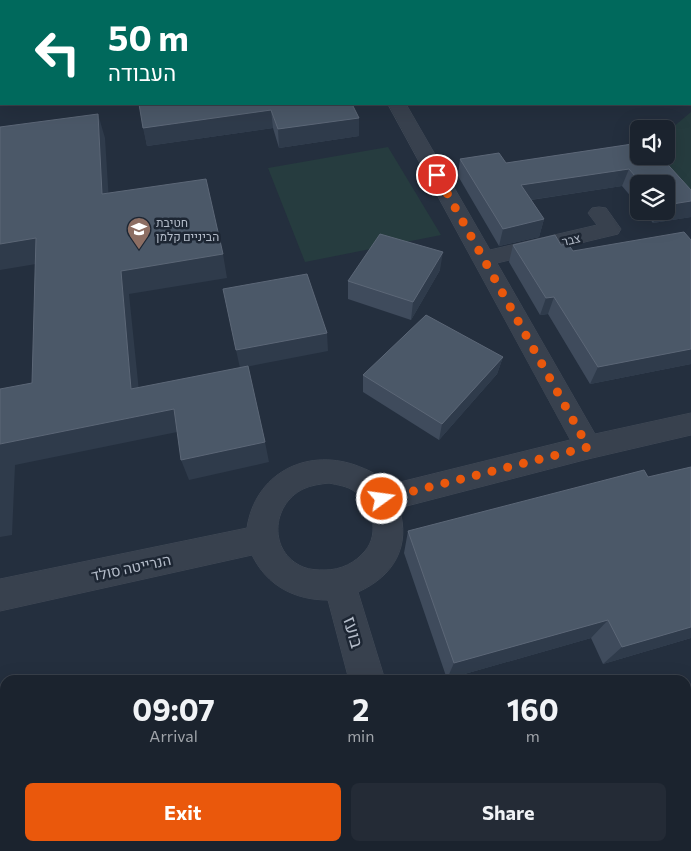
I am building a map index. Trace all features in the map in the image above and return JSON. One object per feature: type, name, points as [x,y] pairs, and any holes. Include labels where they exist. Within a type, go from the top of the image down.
[{"type":"street","points":[[398,105],[588,447]]},
{"type":"street","name":"צבר","points":[[484,259],[610,230],[599,213]]},
{"type":"street","points":[[382,499],[588,447],[691,424]]},
{"type":"street","points":[[330,471],[350,475],[368,485],[382,499],[390,522],[388,542],[378,561],[362,576],[340,585],[304,584],[284,574],[270,558],[262,539],[263,517],[272,498],[286,484],[305,474],[330,471]]},
{"type":"street","name":"הנרייטה סולד","points":[[0,595],[262,539]]},
{"type":"street","name":"בועז","points":[[340,585],[366,675]]},
{"type":"green space","points":[[691,112],[691,195],[675,178],[675,175],[673,175],[663,165],[675,165],[675,125]]},
{"type":"green space","points":[[388,147],[441,235],[305,262],[268,168]]},
{"type":"building","points":[[139,105],[352,105],[359,118],[278,129],[271,110],[143,128]]},
{"type":"building","points":[[98,114],[102,194],[206,179],[223,254],[121,271],[131,389],[248,366],[265,442],[181,460],[174,409],[0,444],[0,389],[32,383],[36,238],[0,244],[0,127]]},
{"type":"building","points":[[630,144],[630,165],[668,165],[691,190],[691,201],[675,204],[675,175],[634,175],[629,169],[521,185],[544,219],[503,229],[460,159],[499,153],[506,163]]},
{"type":"building","points":[[684,232],[691,240],[691,349],[598,367],[554,297],[546,298],[513,245],[555,235],[561,245],[568,244],[573,251]]},
{"type":"building","points":[[380,234],[443,252],[413,302],[348,281]]},
{"type":"building","points":[[307,274],[327,333],[236,350],[223,289]]},
{"type":"building","points":[[426,315],[503,357],[442,424],[363,375]]},
{"type":"building","points":[[691,467],[691,627],[622,647],[608,620],[454,663],[408,531],[644,470],[648,477]]},
{"type":"place","name":"חטיבת הביניים קלמן","points":[[139,250]]},
{"type":"route","points":[[382,499],[588,447],[437,175]]}]
